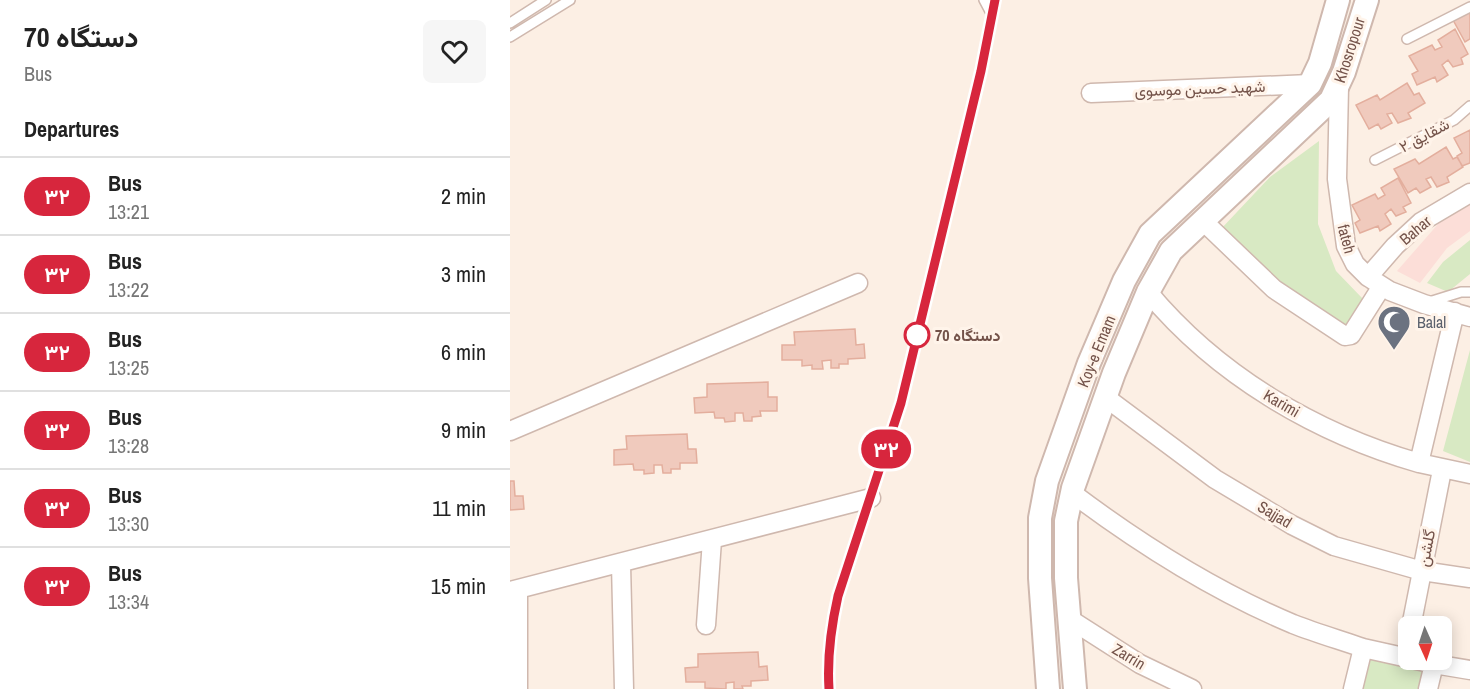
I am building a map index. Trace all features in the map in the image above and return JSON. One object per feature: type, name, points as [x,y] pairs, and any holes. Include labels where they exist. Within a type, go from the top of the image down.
[{"type":"street","name":"Khosropour","points":[[1305,88],[1320,63],[1338,0]]},
{"type":"street","name":"Khosropour","points":[[1331,98],[1367,0]]},
{"type":"street","name":"شهید حسین موسوی","points":[[1091,93],[1305,88]]},
{"type":"street","points":[[1305,88],[1331,98]]},
{"type":"street","name":"Koy-e Emam","points":[[1048,682],[1040,578],[1040,518],[1047,481],[1089,363],[1124,280],[1150,234],[1305,88]]},
{"type":"street","name":"Koy-e Emam","points":[[1074,681],[1068,618],[1066,521],[1072,493],[1105,397],[1148,292],[1171,250],[1331,98]]},
{"type":"street","name":"fateh","points":[[1331,98],[1346,246],[1355,264],[1375,282],[1424,304],[1463,314]]},
{"type":"street","name":"Bahar","points":[[1203,221],[1268,284],[1345,336],[1351,335],[1359,326],[1375,282],[1395,246],[1421,222],[1470,193]]},
{"type":"street","points":[[510,431],[858,283]]},
{"type":"street","name":"Karimi","points":[[1148,292],[1192,339],[1234,373],[1276,401],[1357,443],[1442,470]]},
{"type":"street","points":[[1419,463],[1463,314]]},
{"type":"street","name":"Sajjad","points":[[1105,397],[1215,479],[1292,525],[1334,546],[1422,571],[1470,578]]},
{"type":"street","points":[[1442,470],[1470,474]]},
{"type":"street","name":"گلشن","points":[[1413,616],[1442,470]]},
{"type":"street","points":[[1072,493],[1117,527],[1209,582],[1293,624],[1363,648],[1398,656]]},
{"type":"street","points":[[519,689],[514,591],[871,498]]},
{"type":"street","points":[[706,625],[712,540]]},
{"type":"street","points":[[621,564],[624,689]]},
{"type":"street","name":"Zarrin","points":[[1068,618],[1140,664],[1192,689]]},
{"type":"street","points":[[1353,689],[1363,648]]},
{"type":"street","points":[[1452,667],[1470,670]]},
{"type":"street","points":[[1428,689],[1433,670]]},
{"type":"street","points":[[1048,682],[1074,681]]},
{"type":"lane","points":[[510,22],[546,0]]},
{"type":"lane","points":[[510,37],[570,0]]},
{"type":"lane","points":[[984,0],[992,15]]},
{"type":"lane","points":[[829,689],[831,627],[838,596],[903,392],[981,71],[995,0]]},
{"type":"lane","points":[[1407,39],[1470,7]]},
{"type":"lane","name":"شقایق ۲","points":[[1375,160],[1454,120],[1470,106]]},
{"type":"lane","points":[[1424,304],[1461,292],[1470,292]]},
{"type":"shaded area","points":[[1470,205],[1470,231],[1447,248],[1420,283],[1397,271],[1439,223]]},
{"type":"green space","points":[[1319,141],[1318,224],[1336,271],[1363,299],[1341,332],[1269,282],[1220,230],[1270,177]]},
{"type":"green space","points":[[1470,240],[1470,274],[1448,292],[1427,283],[1443,262]]},
{"type":"green space","points":[[1470,350],[1470,462],[1443,451]]},
{"type":"green space","points":[[1367,657],[1398,663],[1398,670],[1427,670],[1422,689],[1359,689]]},
{"type":"building","points":[[1470,9],[1470,39],[1465,42],[1452,18]]},
{"type":"building","points":[[1455,29],[1468,54],[1461,58],[1463,64],[1453,67],[1448,60],[1442,65],[1448,75],[1437,82],[1435,77],[1417,85],[1412,74],[1418,71],[1409,56],[1432,45],[1435,50],[1442,47],[1438,40]]},
{"type":"building","points":[[1407,83],[1414,95],[1419,93],[1425,103],[1408,113],[1411,118],[1398,123],[1392,113],[1387,114],[1392,123],[1381,129],[1378,124],[1369,129],[1356,105],[1377,95],[1380,100]]},
{"type":"building","points":[[1470,130],[1470,163],[1462,166],[1457,156],[1462,153],[1454,138]]},
{"type":"building","points":[[1446,147],[1453,159],[1457,157],[1463,167],[1447,177],[1449,182],[1437,187],[1431,177],[1426,179],[1431,187],[1420,193],[1416,188],[1408,193],[1394,169],[1415,159],[1419,164]]},
{"type":"building","points":[[1398,178],[1411,203],[1403,207],[1406,212],[1396,216],[1391,209],[1385,214],[1391,224],[1380,231],[1378,226],[1360,233],[1355,223],[1360,220],[1352,205],[1375,194],[1378,199],[1385,195],[1381,188]]},
{"type":"building","points":[[855,329],[856,345],[864,344],[865,358],[848,359],[848,364],[839,364],[839,368],[831,368],[831,360],[822,361],[823,369],[812,369],[812,365],[802,366],[802,360],[782,360],[782,345],[795,345],[794,332]]},
{"type":"building","points":[[768,382],[768,397],[777,397],[777,411],[760,411],[761,416],[752,417],[752,421],[744,421],[743,413],[735,413],[735,421],[725,422],[724,418],[715,418],[714,412],[695,413],[694,398],[707,397],[707,384]]},
{"type":"building","points":[[687,434],[688,449],[696,449],[697,463],[680,463],[680,469],[671,469],[671,473],[663,473],[662,465],[654,465],[654,473],[644,474],[644,470],[634,470],[633,464],[614,465],[614,450],[627,449],[626,436]]},
{"type":"building","points":[[510,481],[514,481],[515,496],[523,496],[524,509],[510,510]]},
{"type":"building","points":[[758,652],[759,667],[767,666],[768,680],[751,681],[751,686],[742,686],[743,689],[734,689],[734,682],[726,683],[726,689],[705,688],[705,682],[686,682],[685,668],[698,667],[698,654]]},
{"type":"bus line","name":"۳۲","points":[[829,689],[831,627],[838,596],[901,403],[981,71],[995,0]]},
{"type":"place","name":"70 دستگاه","points":[[917,335]]},
{"type":"place","name":"Balal","points":[[1394,351]]}]
